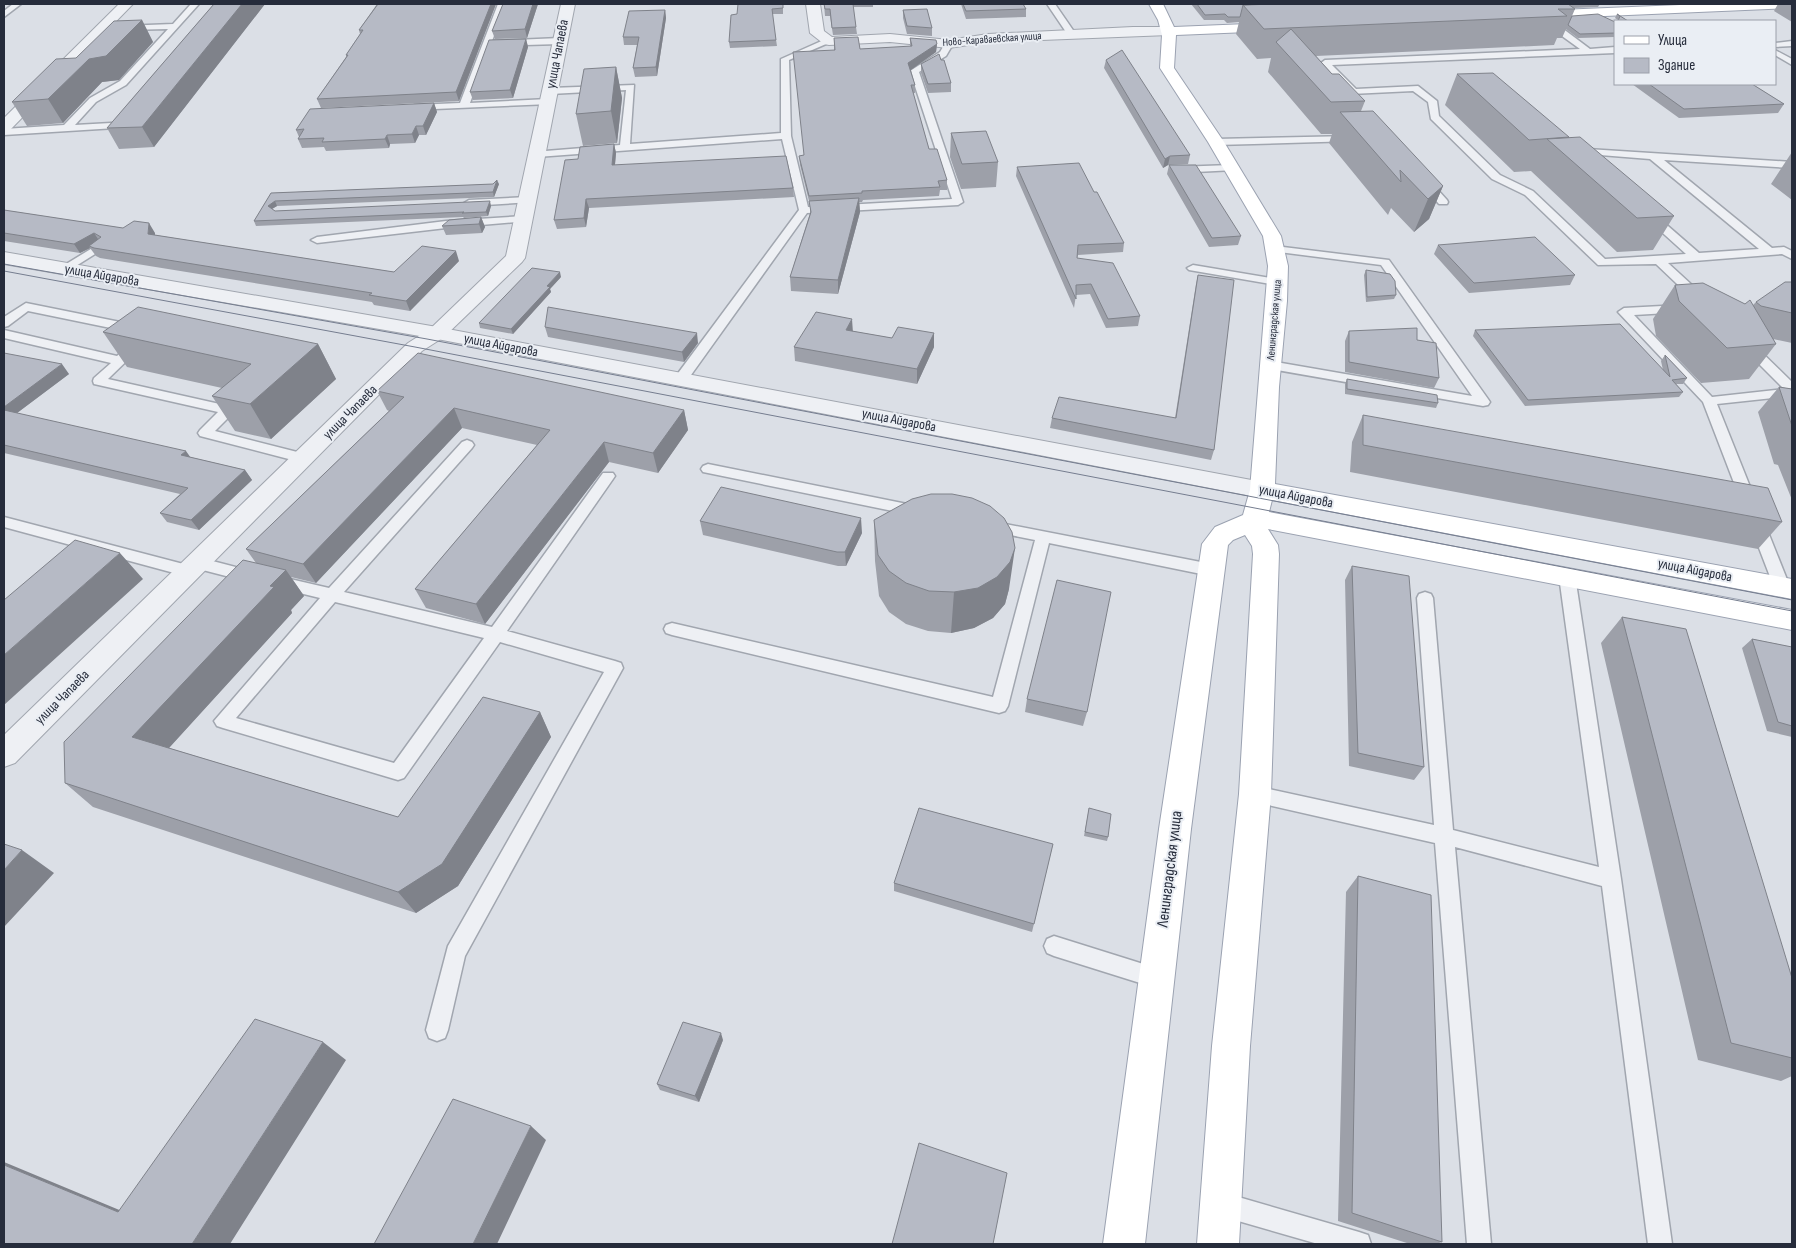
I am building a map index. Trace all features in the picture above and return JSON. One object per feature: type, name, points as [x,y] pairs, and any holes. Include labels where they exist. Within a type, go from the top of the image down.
[{"type":"main road","points":[[1156,4],[1169,31],[1286,26]]},
{"type":"main road","points":[[1520,16],[1603,17],[1697,6],[1792,4]]},
{"type":"main road","name":"Ленинградская улица","points":[[1169,31],[1171,44],[1168,68],[1216,142],[1272,236],[1278,266],[1255,527],[1265,545],[1266,554],[1255,794],[1231,1046],[1218,1244]]},
{"type":"main road","name":"Ленинградская улица","points":[[1124,1244],[1156,978],[1214,544],[1228,530],[1248,524],[1258,504]]},
{"type":"main road","name":"улица Айдарова","points":[[1258,504],[1567,576],[1792,620]]},
{"type":"main road","name":"улица Айдарова","points":[[1258,504],[1787,588]]},
{"type":"street","points":[[4,127],[126,4]]},
{"type":"street","name":"улица Чапаева","points":[[4,754],[415,347],[437,333],[516,258],[568,4]]},
{"type":"street","points":[[813,4],[817,33],[829,41]]},
{"type":"street","name":"Ново-Караваевская улица","points":[[829,41],[890,38],[949,44],[988,38],[1071,33],[1169,31]]},
{"type":"street","name":"улица Айдарова","points":[[4,258],[437,333],[681,379],[1258,504]]},
{"type":"lane","points":[[4,15],[18,4]]},
{"type":"lane","points":[[67,128],[93,100],[122,83],[195,4]]},
{"type":"lane","points":[[464,106],[502,4]]},
{"type":"lane","points":[[1050,4],[1071,33]]},
{"type":"lane","points":[[1271,15],[1286,26]]},
{"type":"lane","points":[[1539,15],[1589,52]]},
{"type":"lane","points":[[183,18],[199,17]]},
{"type":"lane","points":[[99,30],[176,26]]},
{"type":"lane","points":[[681,379],[804,210],[786,136],[785,59],[829,41]]},
{"type":"lane","points":[[487,44],[560,42]]},
{"type":"lane","points":[[804,210],[958,202],[914,71],[943,54],[949,44]]},
{"type":"lane","points":[[1776,45],[1792,44]]},
{"type":"lane","points":[[1614,50],[1325,64],[1354,92],[1415,88],[1437,101],[1434,117],[1496,177],[1530,193],[1602,263],[1784,250],[1792,256]]},
{"type":"lane","points":[[1776,53],[1792,62]]},
{"type":"lane","points":[[406,109],[464,106],[631,87],[625,148]]},
{"type":"lane","points":[[4,132],[132,125],[138,118]]},
{"type":"lane","points":[[538,154],[786,136]]},
{"type":"lane","points":[[1216,142],[1359,139]]},
{"type":"lane","points":[[1588,162],[1570,149],[1792,165]]},
{"type":"lane","points":[[1653,156],[1769,251]]},
{"type":"lane","points":[[1168,170],[1231,168]]},
{"type":"lane","points":[[1417,173],[1443,202]]},
{"type":"lane","points":[[460,203],[526,210]]},
{"type":"lane","points":[[1639,206],[1696,257]]},
{"type":"lane","points":[[317,240],[406,231],[526,210]]},
{"type":"lane","points":[[64,269],[99,246]]},
{"type":"lane","points":[[1270,365],[1482,402],[1385,262],[1275,249]]},
{"type":"lane","points":[[1659,260],[1707,307],[1624,312],[1709,400],[1746,496],[1787,588]]},
{"type":"lane","points":[[1193,268],[1278,282]]},
{"type":"lane","points":[[4,323],[26,307],[146,334],[99,381],[228,410],[205,433],[304,458]]},
{"type":"lane","points":[[4,334],[120,361]]},
{"type":"lane","points":[[1736,334],[1792,391]]},
{"type":"lane","points":[[1709,400],[1792,391]]},
{"type":"lane","points":[[467,445],[331,596],[223,721],[398,772],[608,476]]},
{"type":"lane","points":[[708,469],[928,514]]},
{"type":"lane","points":[[1727,493],[1746,496]]},
{"type":"lane","points":[[4,522],[94,546],[331,596],[495,634],[615,668],[454,953],[437,1030]]},
{"type":"lane","points":[[976,524],[1211,570]]},
{"type":"lane","points":[[672,629],[999,706],[1043,537]]},
{"type":"lane","points":[[79,559],[94,546]]},
{"type":"lane","points":[[1567,576],[1611,879],[1660,1244]]},
{"type":"lane","points":[[1425,598],[1479,1244]]},
{"type":"lane","points":[[1255,794],[1444,836],[1611,879]]},
{"type":"lane","points":[[1054,946],[1156,978]]},
{"type":"lane","points":[[1221,1204],[1359,1244]]},
{"type":"building","points":[[214,4],[242,4],[142,127],[107,128]]},
{"type":"building","points":[[378,4],[491,4],[456,92],[317,99],[348,55],[346,55],[363,30],[359,30]]},
{"type":"building","points":[[503,4],[533,4],[525,29],[492,31]]},
{"type":"building","points":[[738,4],[783,4],[783,8],[772,9],[776,40],[729,42],[731,15],[737,14]]},
{"type":"building","points":[[824,4],[853,4],[856,27],[832,28],[830,9],[825,9]]},
{"type":"building","points":[[963,4],[1023,4],[1026,9],[966,11]]},
{"type":"building","points":[[1197,4],[1260,4],[1243,5],[1240,17],[1228,17],[1225,14],[1205,15]]},
{"type":"building","points":[[1568,4],[1575,9],[1558,9],[1567,16],[1264,29],[1243,5]]},
{"type":"building","points":[[927,9],[932,28],[907,26],[903,10]]},
{"type":"building","points":[[665,10],[656,67],[633,68],[639,37],[623,37],[629,11]]},
{"type":"building","points":[[1598,14],[1614,22],[1614,33],[1580,34],[1568,25],[1572,16]]},
{"type":"building","points":[[1617,14],[1626,20],[1618,20],[1620,16]]},
{"type":"building","points":[[142,20],[106,56],[89,59],[48,99],[12,102],[56,59],[76,58],[114,21]]},
{"type":"building","points":[[1291,29],[1332,74],[1339,74],[1365,101],[1331,102],[1276,42]]},
{"type":"building","points":[[858,37],[860,49],[912,46],[910,38],[936,40],[937,44],[908,63],[915,85],[911,85],[929,149],[937,149],[947,180],[938,181],[940,187],[809,196],[799,156],[804,155],[793,52],[835,50],[834,38]]},
{"type":"building","points":[[526,39],[510,90],[470,92],[489,40]]},
{"type":"building","points":[[1122,50],[1190,155],[1170,156],[1165,159],[1106,60]]},
{"type":"building","points":[[939,54],[941,60],[944,60],[951,83],[928,84],[921,64]]},
{"type":"building","points":[[616,67],[611,111],[576,114],[584,69]]},
{"type":"building","points":[[1493,73],[1569,137],[1529,140],[1457,74]]},
{"type":"building","points":[[1650,85],[1754,85],[1784,104],[1684,109]]},
{"type":"building","points":[[434,103],[423,126],[416,126],[412,134],[387,135],[385,139],[322,142],[324,138],[298,139],[304,129],[296,130],[310,109]]},
{"type":"building","points":[[1373,111],[1443,186],[1428,199],[1400,170],[1401,182],[1340,112]]},
{"type":"building","points":[[986,131],[998,162],[962,164],[951,133]]},
{"type":"building","points":[[1580,137],[1674,216],[1637,218],[1547,139]]},
{"type":"building","points":[[614,144],[612,165],[786,156],[793,188],[586,199],[584,218],[554,220],[565,160],[578,159],[580,147]]},
{"type":"building","points":[[1079,163],[1124,243],[1078,245],[1077,258],[1113,263],[1140,316],[1108,319],[1091,284],[1076,285],[1076,299],[1017,167]]},
{"type":"building","points":[[1169,165],[1196,165],[1241,236],[1212,238]]},
{"type":"building","points":[[497,180],[493,192],[275,201],[268,206],[275,211],[490,201],[486,212],[254,221],[271,193],[493,184]]},
{"type":"building","points":[[859,198],[838,280],[790,277],[811,212],[809,201]]},
{"type":"building","points":[[4,210],[123,228],[134,221],[149,223],[148,234],[394,272],[422,246],[456,251],[406,301],[369,295],[372,293],[94,248],[89,246],[101,237],[94,233],[74,244],[4,233]]},
{"type":"building","points":[[481,217],[479,224],[442,226],[449,220]]},
{"type":"building","points":[[1535,237],[1575,275],[1474,283],[1438,245]]},
{"type":"building","points":[[532,268],[560,272],[547,286],[550,287],[511,329],[479,323]]},
{"type":"building","points":[[1366,270],[1390,274],[1395,281],[1396,295],[1367,297]]},
{"type":"building","points":[[1198,275],[1234,280],[1214,450],[1052,418],[1059,397],[1176,418]]},
{"type":"building","points":[[1785,282],[1792,282],[1792,313],[1761,306],[1756,302]]},
{"type":"building","points":[[1703,283],[1745,304],[1750,300],[1776,344],[1727,348],[1679,301],[1675,285]]},
{"type":"building","points":[[138,307],[318,344],[250,404],[212,396],[251,364],[103,332]]},
{"type":"building","points":[[548,307],[697,333],[682,352],[545,327]]},
{"type":"building","points":[[816,312],[852,319],[846,330],[892,338],[898,327],[934,333],[917,369],[794,347]]},
{"type":"building","points":[[1620,324],[1670,377],[1665,355],[1687,378],[1672,380],[1683,392],[1528,400],[1475,330]]},
{"type":"building","points":[[1417,328],[1417,340],[1436,343],[1439,378],[1349,362],[1349,331]]},
{"type":"building","points":[[4,353],[62,364],[4,407]]},
{"type":"building","points":[[418,353],[684,410],[653,453],[604,442],[476,604],[415,589],[550,430],[454,408],[303,564],[246,549],[404,397],[377,391]]},
{"type":"building","points":[[1347,379],[1437,395],[1438,403],[1347,389]]},
{"type":"building","points":[[1779,387],[1792,389],[1792,426]]},
{"type":"building","points":[[4,410],[186,451],[181,455],[245,470],[191,520],[160,513],[188,488],[4,445]]},
{"type":"building","points":[[1363,415],[1768,488],[1782,522],[1363,445]]},
{"type":"building","points":[[721,487],[861,518],[845,552],[837,552],[700,521]]},
{"type":"building","points":[[931,494],[952,494],[972,498],[990,506],[1004,518],[1012,532],[1015,548],[1010,562],[997,577],[978,588],[954,592],[929,591],[906,583],[889,571],[878,555],[874,520],[912,499]]},
{"type":"building","points":[[75,540],[120,553],[4,655],[4,600]]},
{"type":"building","points":[[243,560],[286,570],[270,586],[274,587],[132,737],[398,817],[483,697],[540,712],[442,864],[398,892],[65,783],[64,742]]},
{"type":"building","points":[[1352,566],[1409,576],[1424,767],[1358,753]]},
{"type":"building","points":[[1057,580],[1111,592],[1087,712],[1027,699]]},
{"type":"building","points":[[1622,617],[1686,629],[1792,978],[1792,1058],[1731,1043]]},
{"type":"building","points":[[1752,639],[1792,647],[1792,726],[1778,722]]},
{"type":"building","points":[[919,808],[1053,844],[1034,924],[894,883]]},
{"type":"building","points":[[1089,808],[1111,814],[1108,837],[1085,832]]},
{"type":"building","points":[[4,844],[22,850],[4,870]]},
{"type":"building","points":[[1358,876],[1431,895],[1442,1242],[1352,1213]]},
{"type":"building","points":[[255,1019],[323,1042],[192,1244],[4,1244],[4,1165],[118,1212]]},
{"type":"building","points":[[683,1022],[721,1033],[695,1096],[657,1084]]},
{"type":"building","points":[[453,1099],[531,1126],[473,1244],[374,1244]]},
{"type":"building","points":[[919,1143],[1007,1173],[993,1244],[892,1244]]},
{"type":"tram line","points":[[4,264],[427,339],[1792,600]]},
{"type":"tram line","points":[[4,271],[415,347],[1792,611]]}]
